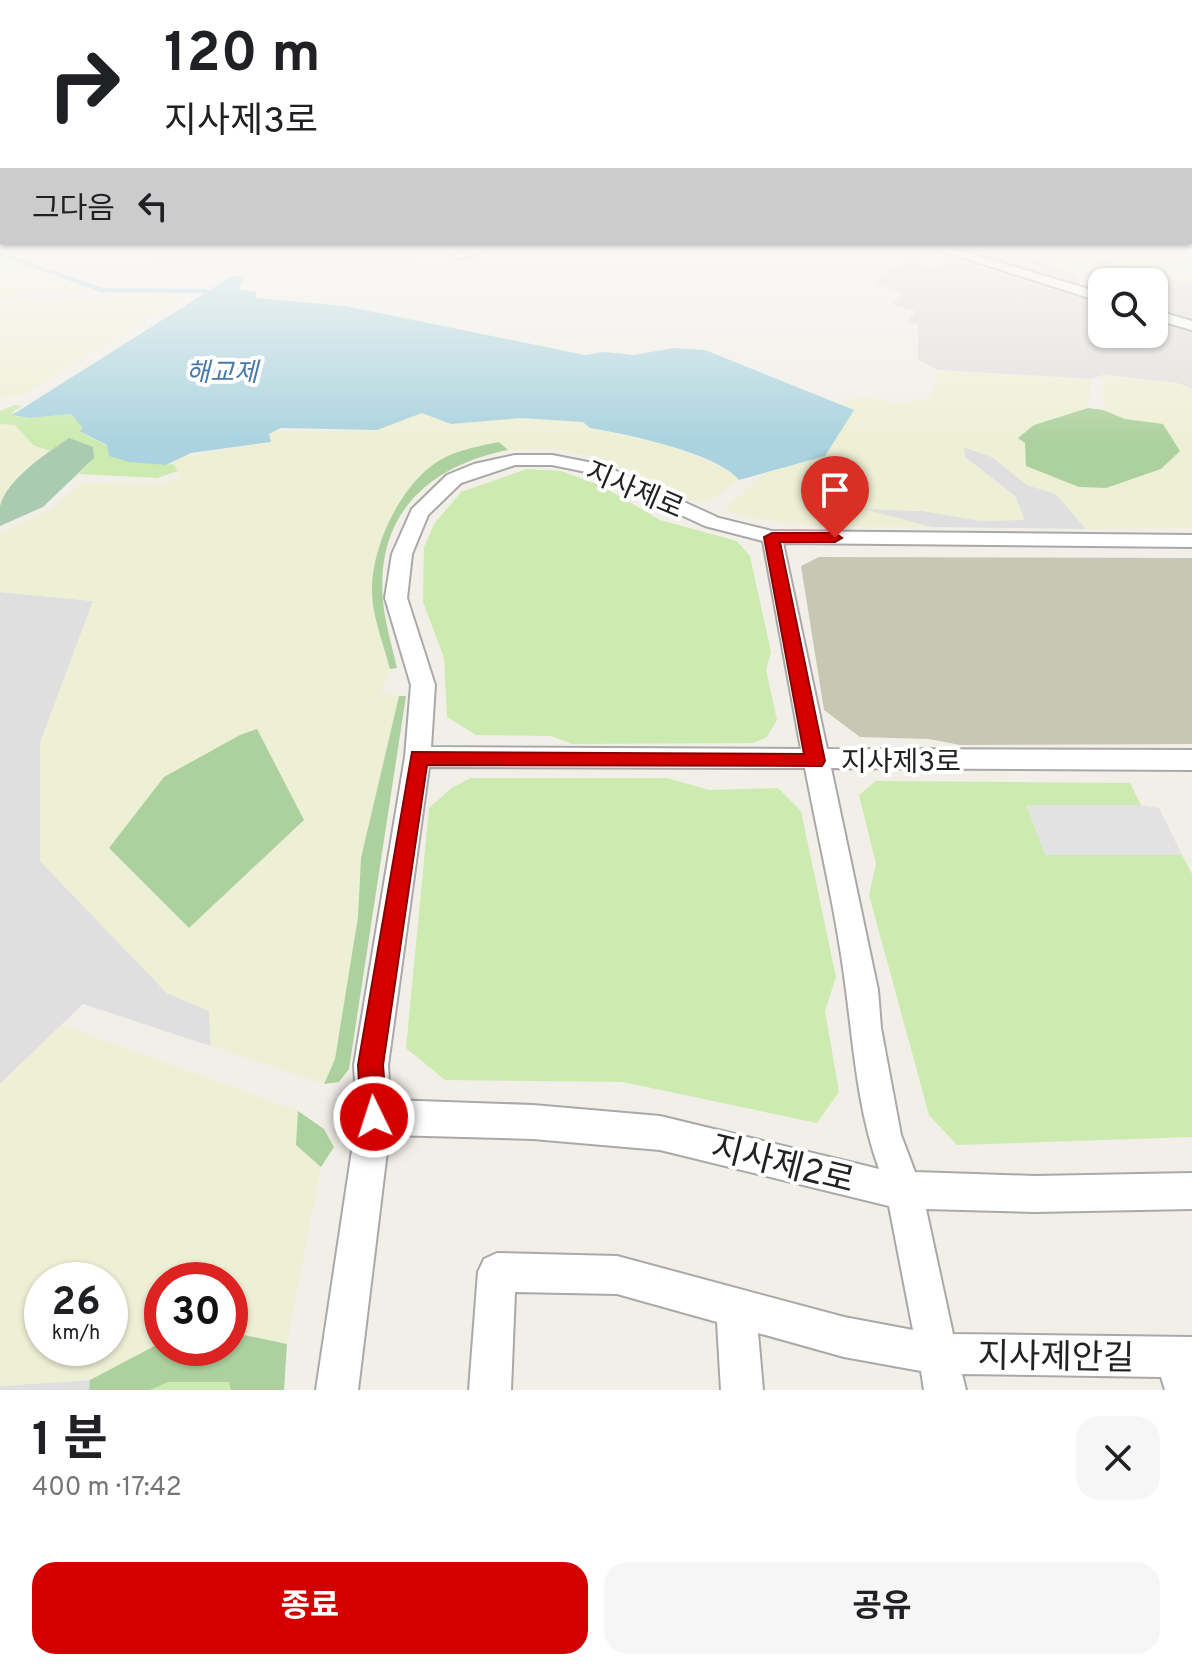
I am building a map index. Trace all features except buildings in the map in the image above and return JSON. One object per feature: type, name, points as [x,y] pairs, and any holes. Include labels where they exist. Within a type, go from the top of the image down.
[{"type":"street","points":[[1168,318],[1192,326]]},
{"type":"street","name":"지사제로","points":[[337,1390],[374,1117],[371,1065],[418,757],[423,685],[396,598],[402,554],[419,513],[454,479],[481,468],[515,460],[552,460],[596,469],[712,522],[772,537],[1192,541]]},
{"type":"street","points":[[772,537],[862,990],[865,1028],[884,1135],[904,1190],[941,1372]]},
{"type":"street","name":"지사제3로","points":[[418,757],[815,761],[1192,760]]},
{"type":"street","name":"지사제2로","points":[[374,1117],[533,1122],[660,1133],[878,1187],[904,1190],[971,1195],[1192,1191]]},
{"type":"street","name":"지사제안길","points":[[490,1390],[497,1272],[617,1275],[844,1337],[941,1372],[1184,1368]]},
{"type":"street","points":[[736,1306],[742,1390]]},
{"type":"shaded area","points":[[0,314],[155,314],[23,395],[0,398]]},
{"type":"shaded area","points":[[914,314],[1088,314],[1088,348],[1168,348],[1168,314],[1192,314],[1192,389],[1177,383],[1103,375],[1091,379],[938,370],[918,360],[918,324],[908,321]]},
{"type":"shaded area","points":[[938,370],[1091,379],[1088,408],[1034,425],[1025,443],[1027,466],[1079,487],[1106,488],[1163,424],[1125,419],[1103,410],[1103,380],[1097,377],[1103,375],[1177,383],[1192,389],[1192,528],[1086,529],[1056,494],[1027,485],[992,457],[964,447],[965,458],[1015,496],[1025,520],[981,521],[923,511],[864,509],[931,527],[816,526],[757,519],[724,510],[762,475],[786,465],[825,456],[853,410],[839,405],[864,396],[895,403],[931,398]]},
{"type":"shaded area","points":[[423,413],[451,424],[521,418],[583,422],[590,428],[671,446],[732,471],[739,480],[707,502],[686,500],[602,458],[552,449],[508,450],[499,442],[440,460],[396,509],[372,594],[390,669],[380,692],[399,696],[361,858],[358,917],[335,1059],[324,1084],[211,1046],[209,1011],[167,993],[40,861],[40,743],[93,601],[0,592],[0,534],[52,509],[82,482],[161,485],[182,476],[173,464],[180,457],[270,442],[269,434],[272,431],[377,430]]},
{"type":"shaded area","points":[[0,424],[15,425],[33,445],[50,451],[10,489],[0,506]]},
{"type":"shaded area","points":[[963,447],[992,457],[1027,485],[1056,494],[1086,529],[931,527],[858,508],[923,511],[981,521],[1015,496],[965,457]]},
{"type":"shaded area","points":[[819,557],[1192,558],[1192,744],[960,745],[929,739],[860,737],[824,710],[801,566]]},
{"type":"shaded area","points":[[0,592],[93,601],[40,743],[40,861],[167,993],[209,1011],[211,1046],[83,1004],[0,1084]]},
{"type":"shaded area","points":[[1027,805],[1141,805],[1159,808],[1182,855],[1045,855]]},
{"type":"shaded area","points":[[62,1025],[298,1111],[297,1145],[321,1167],[287,1344],[248,1336],[248,1262],[144,1262],[144,1352],[128,1360],[128,1262],[24,1262],[24,1366],[117,1366],[90,1380],[0,1386],[0,1084]]},
{"type":"shaded area","points":[[90,1380],[89,1390],[0,1390],[0,1386]]},
{"type":"green space","points":[[15,405],[22,406],[12,412],[15,416],[29,418],[71,414],[84,428],[79,431],[109,447],[166,465],[173,464],[178,471],[157,478],[79,474],[94,458],[69,438],[50,451],[33,445],[15,425],[0,424],[0,411]]},
{"type":"green space","points":[[1088,408],[1125,419],[1163,424],[1180,451],[1161,469],[1106,488],[1079,487],[1026,466],[1025,443],[1018,438],[1034,425]]},
{"type":"green space","points":[[69,438],[93,447],[94,458],[43,507],[0,526],[0,506],[10,486]]},
{"type":"green space","points":[[499,442],[508,450],[454,468],[431,482],[412,499],[398,520],[388,543],[383,570],[384,609],[397,668],[390,669],[376,620],[372,591],[377,555],[391,518],[413,484],[440,460],[461,451]]},
{"type":"green space","points":[[527,469],[561,471],[602,486],[660,520],[737,541],[750,556],[771,652],[766,670],[777,720],[767,737],[753,743],[572,744],[551,736],[476,735],[447,717],[444,658],[423,602],[424,547],[434,524],[461,492]]},
{"type":"green space","points":[[399,696],[406,696],[349,1069],[339,1082],[324,1084],[335,1059],[358,917],[361,858]]},
{"type":"green space","points":[[257,729],[304,820],[189,928],[109,848],[164,777],[240,735]]},
{"type":"green space","points":[[471,778],[667,778],[709,790],[778,788],[801,811],[836,977],[825,1011],[839,1092],[817,1123],[623,1082],[445,1080],[406,1048],[429,808],[453,787]]},
{"type":"green space","points":[[876,781],[1130,783],[1141,805],[1027,806],[1045,854],[1182,855],[1192,874],[1192,1137],[957,1145],[929,1115],[869,895],[876,864],[859,795]]},
{"type":"green space","points":[[298,1111],[324,1129],[334,1147],[321,1167],[296,1145]]},
{"type":"green space","points":[[248,1336],[287,1344],[284,1390],[231,1390],[229,1382],[168,1382],[150,1390],[89,1390],[90,1380],[117,1366],[128,1366],[128,1360],[144,1352],[144,1366],[248,1366]]},
{"type":"green space","points":[[167,1382],[230,1382],[231,1390],[150,1390]]},
{"type":"water","name":"해교제","points":[[172,314],[384,314],[585,355],[604,352],[634,355],[674,348],[705,350],[854,410],[825,456],[739,480],[728,470],[692,453],[590,428],[583,422],[521,418],[451,424],[422,413],[377,430],[281,428],[269,434],[271,442],[191,453],[166,465],[129,462],[109,456],[107,445],[79,431],[83,428],[71,414],[29,418],[12,415]]},
{"type":"route","points":[[374,1117],[371,1065],[418,757],[815,761],[772,537],[835,538]]}]
